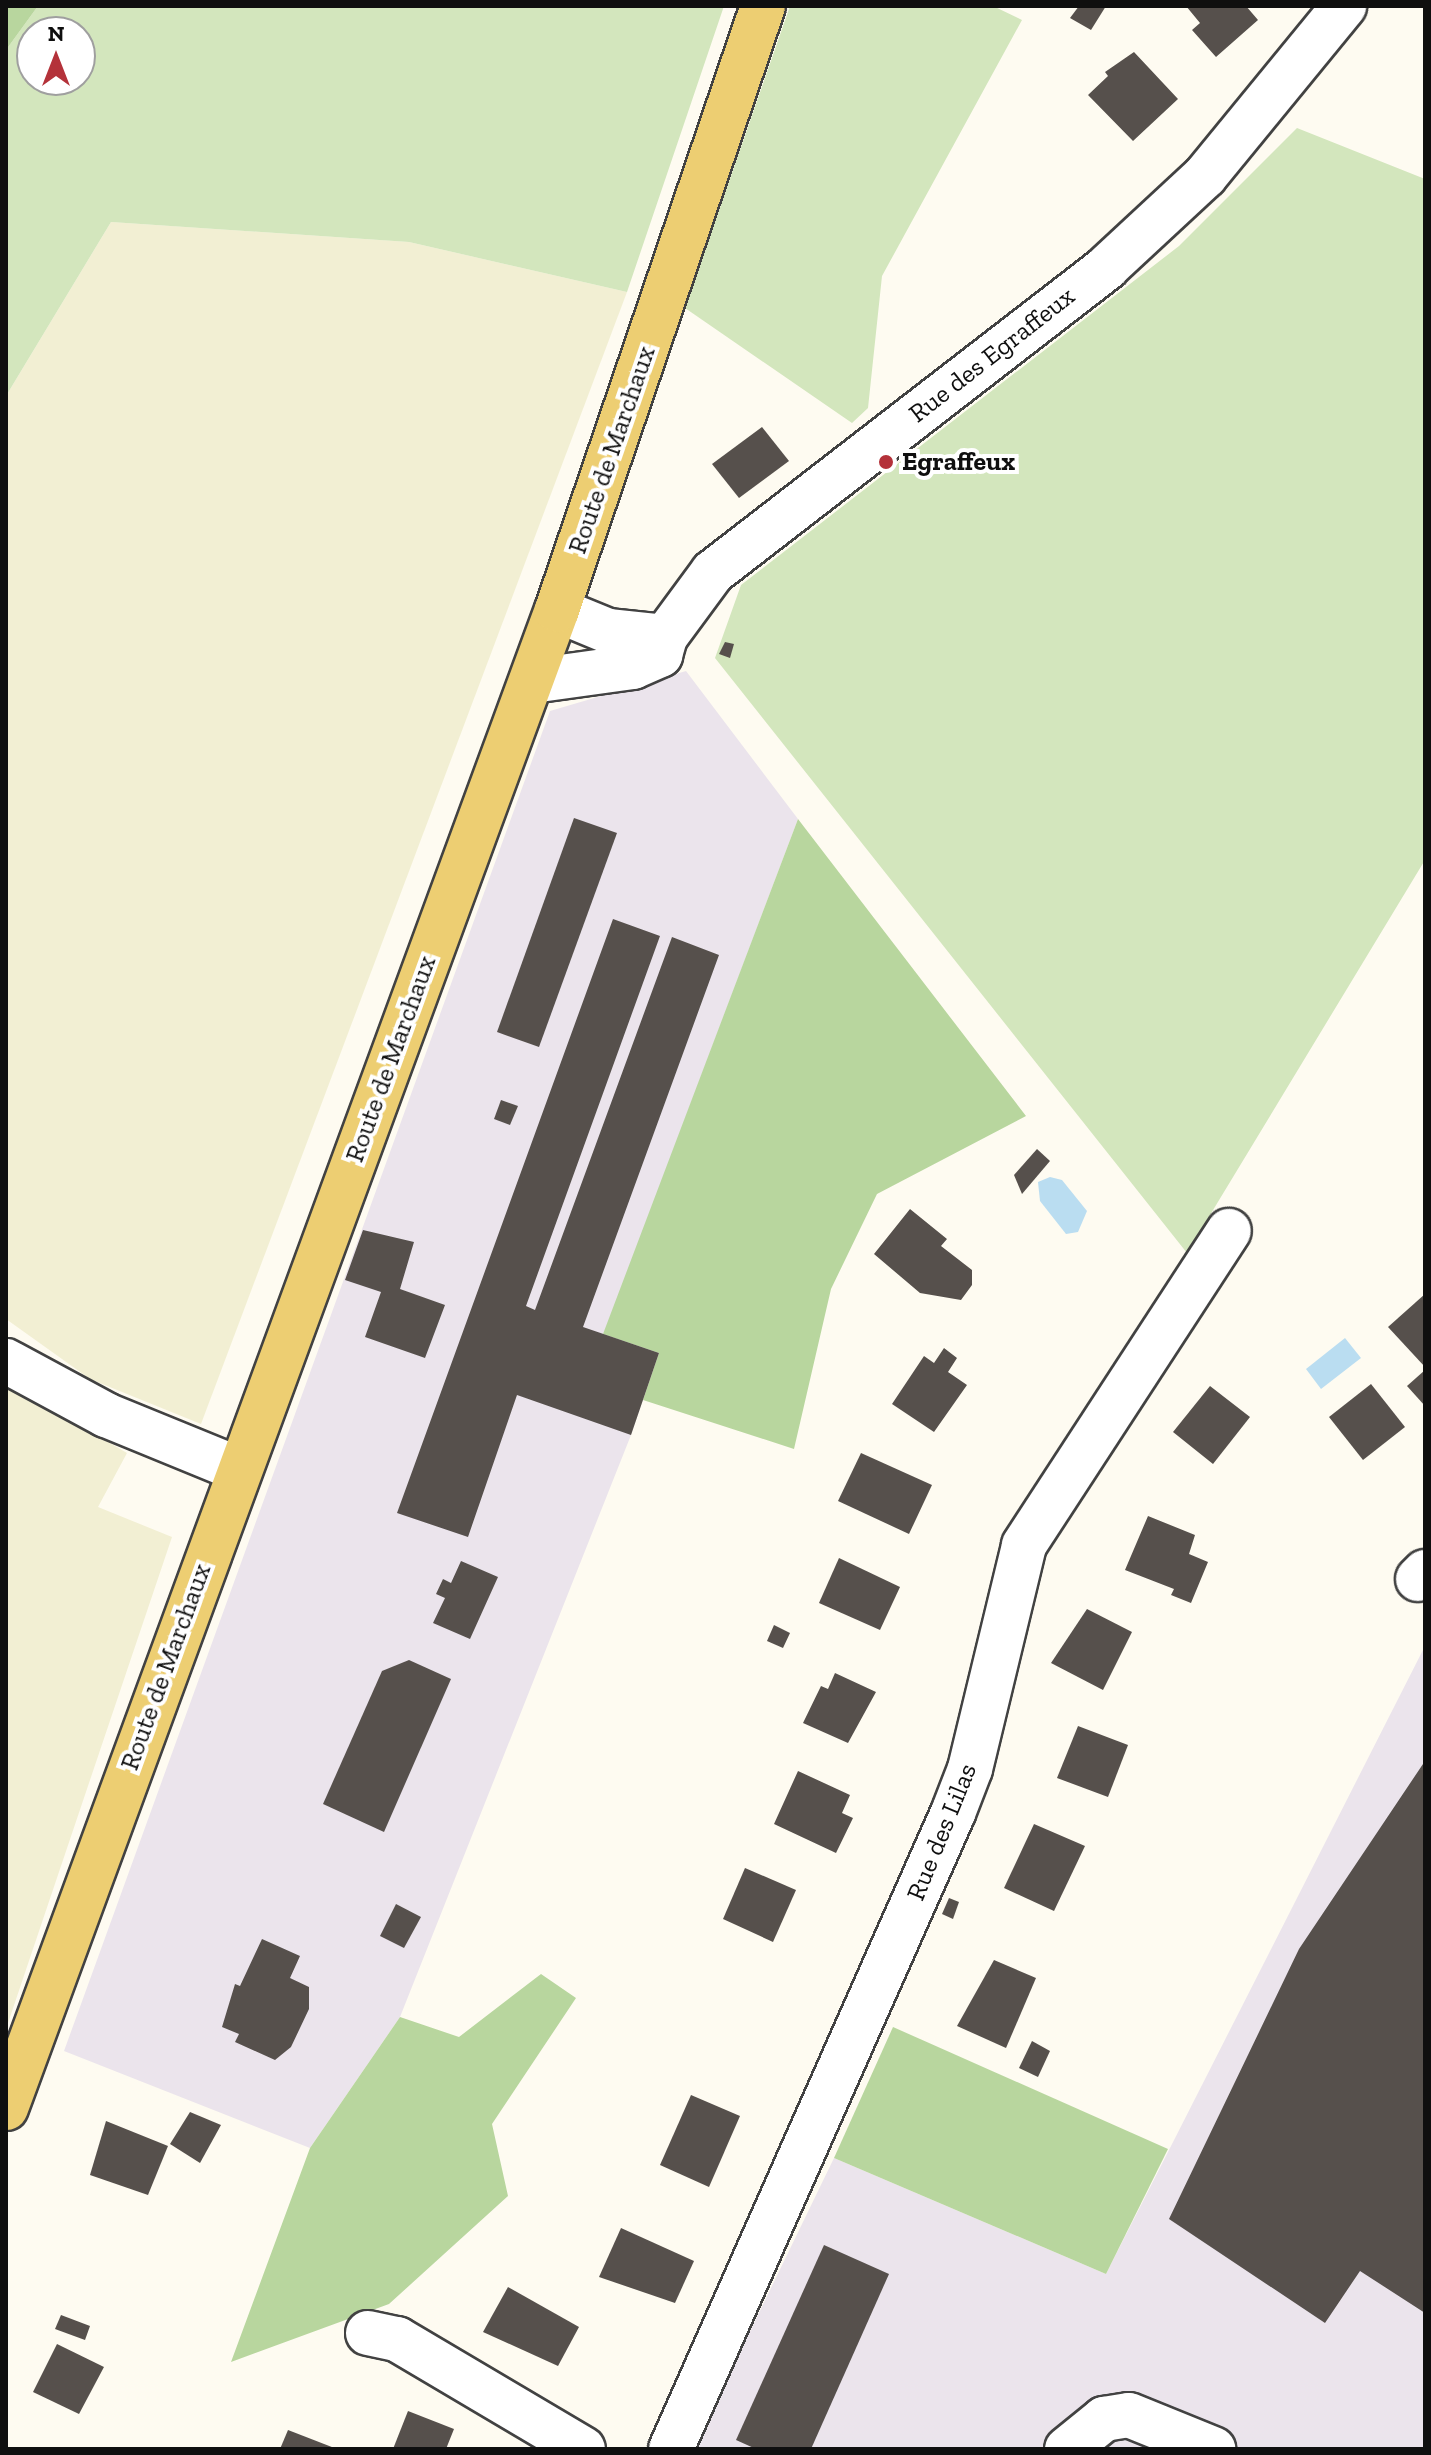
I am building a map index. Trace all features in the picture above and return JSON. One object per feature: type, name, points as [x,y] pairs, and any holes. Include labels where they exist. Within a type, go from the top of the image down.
[{"type":"main road","name":"Route de Marchaux","points":[[6,2108],[238,1469],[532,681],[763,6]]},
{"type":"street","name":"Rue des Egraffeux","points":[[532,681],[633,667],[660,655],[665,637],[713,572],[1107,267],[1205,176],[1344,6]]},
{"type":"street","points":[[557,610],[608,631],[665,637]]},
{"type":"street","name":"Rue des Lilas","points":[[671,2449],[953,1813],[970,1769],[1024,1545],[1229,1231]]},
{"type":"street","points":[[6,1361],[106,1415],[238,1469]]},
{"type":"street","points":[[368,2333],[397,2339],[583,2449]]},
{"type":"street","points":[[1067,2449],[1104,2419],[1129,2415],[1213,2449]]},
{"type":"shaded area","points":[[111,222],[409,242],[627,292],[201,1424],[90,1379],[6,1319],[6,396]]},
{"type":"shaded area","points":[[686,671],[798,819],[604,1334],[659,1353],[631,1435],[400,2017],[310,2148],[64,2051],[550,711]]},
{"type":"shaded area","points":[[6,1382],[127,1453],[98,1507],[172,1537],[6,2029]]},
{"type":"shaded area","points":[[1425,1646],[1425,2449],[693,2449],[834,2158],[1106,2274]]},
{"type":"green space","points":[[6,6],[38,6],[31,16],[16,16],[16,36],[6,50]]},
{"type":"green space","points":[[38,6],[724,6],[627,292],[409,242],[111,222],[6,396],[6,50],[16,36],[16,96],[96,96],[96,16],[31,16]]},
{"type":"green space","points":[[790,6],[993,6],[1022,20],[882,276],[868,408],[852,423],[685,308]]},
{"type":"green space","points":[[1297,128],[1425,179],[1425,860],[1187,1253],[715,658],[741,585],[1179,246]]},
{"type":"green space","points":[[798,819],[1026,1116],[877,1194],[831,1289],[794,1449],[643,1400],[659,1353],[603,1334]]},
{"type":"green space","points":[[541,1974],[576,1998],[492,2124],[508,2196],[389,2304],[231,2362],[310,2148],[400,2017],[459,2037]]},
{"type":"green space","points":[[893,2027],[1168,2149],[1106,2274],[834,2158]]},
{"type":"water","points":[[1050,1177],[1062,1180],[1087,1211],[1078,1232],[1066,1234],[1040,1201],[1038,1182]]},
{"type":"water","points":[[1345,1338],[1361,1358],[1321,1389],[1306,1369]]},
{"type":"building","points":[[1079,6],[1106,6],[1091,30],[1070,18]]},
{"type":"building","points":[[1186,6],[1246,6],[1258,20],[1216,57],[1192,30],[1200,23]]},
{"type":"building","points":[[1134,52],[1178,99],[1133,141],[1088,95],[1108,76],[1105,72]]},
{"type":"building","points":[[762,427],[789,461],[739,498],[712,464]]},
{"type":"building","points":[[725,642],[734,644],[730,658],[719,654]]},
{"type":"building","points":[[574,818],[617,833],[539,1047],[497,1032]]},
{"type":"building","points":[[613,919],[660,936],[526,1306],[535,1310],[672,937],[719,955],[583,1327],[659,1353],[631,1435],[517,1395],[468,1537],[397,1513]]},
{"type":"building","points":[[501,1100],[518,1106],[510,1125],[494,1119]]},
{"type":"building","points":[[1037,1149],[1050,1161],[1022,1194],[1014,1175]]},
{"type":"building","points":[[910,1209],[947,1239],[941,1246],[972,1270],[972,1285],[961,1300],[920,1293],[874,1254]]},
{"type":"building","points":[[363,1230],[414,1242],[400,1289],[445,1305],[425,1358],[365,1337],[381,1292],[345,1280]]},
{"type":"building","points":[[1425,1294],[1425,1367],[1388,1327]]},
{"type":"building","points":[[944,1348],[957,1358],[948,1372],[967,1385],[934,1432],[892,1404],[924,1356],[934,1363]]},
{"type":"building","points":[[1425,1370],[1425,1406],[1407,1386]]},
{"type":"building","points":[[1371,1384],[1405,1427],[1363,1460],[1329,1417]]},
{"type":"building","points":[[1210,1386],[1250,1417],[1213,1464],[1173,1432]]},
{"type":"building","points":[[861,1453],[932,1485],[909,1534],[838,1501]]},
{"type":"building","points":[[1148,1516],[1195,1535],[1189,1554],[1208,1562],[1191,1603],[1171,1595],[1174,1589],[1125,1570]]},
{"type":"building","points":[[839,1558],[900,1587],[880,1630],[819,1603]]},
{"type":"building","points":[[461,1561],[498,1577],[470,1639],[433,1623],[445,1598],[436,1594],[443,1579],[451,1583]]},
{"type":"building","points":[[1087,1609],[1132,1632],[1103,1690],[1051,1663]]},
{"type":"building","points":[[774,1625],[790,1633],[783,1648],[767,1641]]},
{"type":"building","points":[[409,1660],[451,1679],[384,1832],[323,1804],[382,1671]]},
{"type":"building","points":[[835,1673],[876,1692],[848,1743],[803,1723],[821,1686],[828,1689]]},
{"type":"building","points":[[1078,1726],[1128,1745],[1108,1797],[1057,1778]]},
{"type":"building","points":[[1425,1761],[1425,2313],[1360,2271],[1325,2323],[1169,2219],[1299,1949]]},
{"type":"building","points":[[798,1771],[850,1795],[842,1813],[853,1818],[836,1853],[774,1824]]},
{"type":"building","points":[[1034,1824],[1085,1846],[1054,1911],[1004,1888]]},
{"type":"building","points":[[745,1868],[796,1890],[773,1942],[723,1919]]},
{"type":"building","points":[[949,1898],[959,1902],[953,1919],[942,1914]]},
{"type":"building","points":[[396,1904],[421,1917],[404,1948],[380,1936]]},
{"type":"building","points":[[262,1939],[300,1956],[290,1978],[309,1987],[309,2009],[291,2047],[275,2060],[235,2042],[239,2034],[222,2027],[235,1984],[240,1986]]},
{"type":"building","points":[[994,1960],[1036,1978],[1006,2048],[957,2026]]},
{"type":"building","points":[[1032,2041],[1050,2051],[1038,2077],[1019,2068]]},
{"type":"building","points":[[691,2095],[740,2116],[709,2187],[660,2165]]},
{"type":"building","points":[[190,2112],[221,2125],[200,2163],[170,2144]]},
{"type":"building","points":[[106,2121],[168,2146],[148,2195],[90,2175]]},
{"type":"building","points":[[621,2228],[694,2261],[675,2303],[599,2277]]},
{"type":"building","points":[[824,2245],[889,2274],[811,2449],[756,2449],[736,2440]]},
{"type":"building","points":[[508,2287],[579,2327],[558,2366],[483,2332]]},
{"type":"building","points":[[61,2315],[90,2326],[85,2340],[55,2329]]},
{"type":"building","points":[[57,2344],[104,2367],[79,2414],[33,2392]]},
{"type":"building","points":[[408,2411],[454,2429],[446,2449],[393,2449]]},
{"type":"building","points":[[288,2430],[337,2449],[280,2449]]},
{"type":"place","name":"Egraffeux","points":[[886,462]]}]
